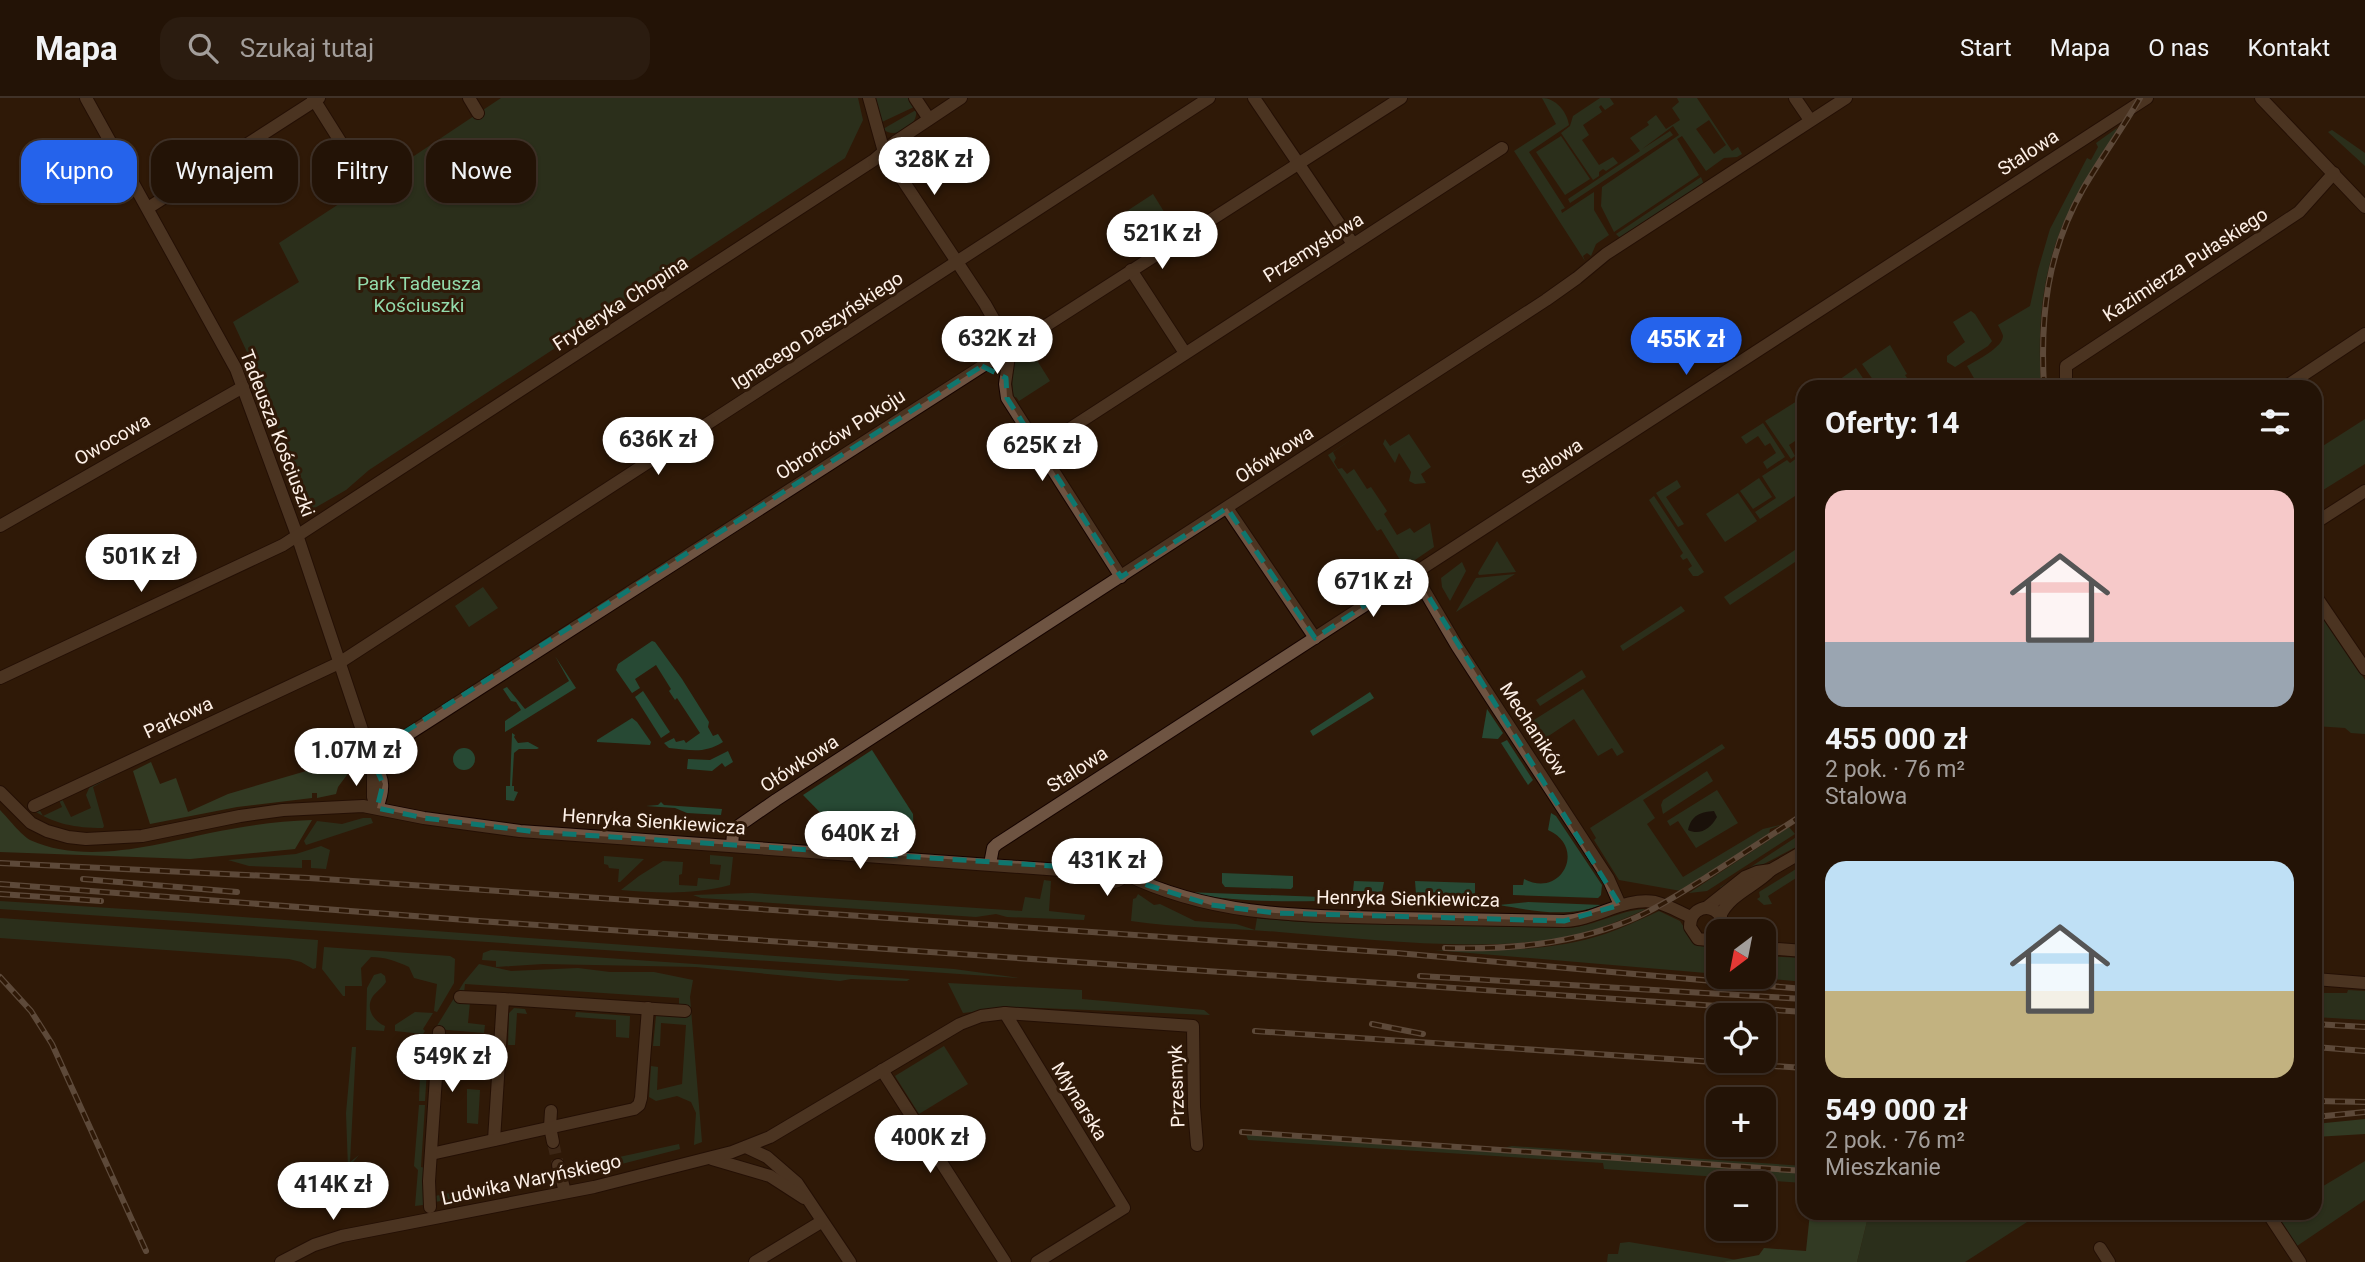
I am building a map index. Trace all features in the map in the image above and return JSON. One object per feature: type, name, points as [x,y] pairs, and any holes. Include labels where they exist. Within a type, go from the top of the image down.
[{"type":"street","name":"Tadeusza Kościuszki","points":[[86,98],[211,322],[243,387],[297,535],[372,758],[379,771],[383,784],[377,808]]},
{"type":"street","points":[[468,98],[478,113]]},
{"type":"street","points":[[869,98],[884,152],[994,319],[1008,349],[1007,398],[1121,576]]},
{"type":"street","points":[[915,98],[929,119]]},
{"type":"street","name":"Fryderyka Chopina","points":[[0,678],[283,545],[884,152],[961,98]]},
{"type":"street","name":"Ignacego Daszyńskiego","points":[[339,663],[1209,98]]},
{"type":"street","points":[[1254,98],[1353,244]]},
{"type":"street","name":"Obrońców Pokoju","points":[[372,758],[1401,98]]},
{"type":"street","points":[[1795,98],[1810,120]]},
{"type":"street","name":"Ołówkowa","points":[[733,846],[733,833],[737,827],[1546,300],[1606,254],[1846,98]]},
{"type":"street","name":"Stalowa","points":[[990,864],[993,848],[997,844],[2147,98]]},
{"type":"street","points":[[2261,98],[2365,207]]},
{"type":"street","points":[[148,208],[316,99],[340,140]]},
{"type":"street","name":"Przemysłowa","points":[[1040,449],[1502,148]]},
{"type":"street","name":"Kazimierza Pułaskiego","points":[[2066,380],[2066,366],[2300,212],[2334,173]]},
{"type":"street","points":[[1131,270],[1185,353]]},
{"type":"street","points":[[2296,380],[2365,334]]},
{"type":"street","points":[[982,366],[1006,378]]},
{"type":"street","name":"Owocowa","points":[[0,526],[243,387]]},
{"type":"street","points":[[2322,519],[2365,491]]},
{"type":"street","points":[[1227,508],[1315,638]]},
{"type":"street","name":"Mechaników","points":[[1414,573],[1457,646],[1608,878],[1620,905]]},
{"type":"street","points":[[2322,605],[2365,669]]},
{"type":"street","name":"Parkowa","points":[[34,806],[339,663]]},
{"type":"street","name":"Henryka Sienkiewicza","points":[[0,792],[31,823],[47,831],[86,839],[142,836],[240,816],[338,806],[377,808],[424,818],[520,831],[1060,870],[1098,869]]},
{"type":"street","points":[[1113,853],[1125,860],[1125,874],[1117,881],[1107,881],[1098,869],[1100,860],[1113,853]]},
{"type":"street","points":[[1720,916],[1730,901],[1763,879],[1771,870],[1797,855]]},
{"type":"street","points":[[1706,908],[1745,877],[1771,870]]},
{"type":"street","name":"Henryka Sienkiewicza","points":[[1125,874],[1154,888],[1194,901],[1243,910],[1288,914],[1564,921],[1594,916],[1620,905],[1656,902],[1691,917]]},
{"type":"street","points":[[1706,940],[1698,939],[1691,932],[1691,917],[1699,909],[1706,908],[1714,910],[1722,919]]},
{"type":"street","points":[[1776,949],[1797,950]]},
{"type":"street","points":[[2322,980],[2365,984]]},
{"type":"street","points":[[460,997],[685,1011]]},
{"type":"street","points":[[494,1140],[503,999]]},
{"type":"street","points":[[431,1154],[628,1111],[639,1105],[648,1008]]},
{"type":"street","name":"Ludwika Waryńskiego","points":[[281,1262],[314,1245],[342,1236],[565,1192],[746,1147],[770,1137],[960,1024],[981,1016],[1004,1013],[1193,1026]]},
{"type":"street","name":"Młynarska","points":[[1004,1013],[1125,1208],[1037,1262]]},
{"type":"street","name":"Przesmyk","points":[[1193,1026],[1197,1145]]},
{"type":"street","points":[[430,1207],[439,1032]]},
{"type":"street","points":[[882,1070],[1005,1262]]},
{"type":"street","points":[[551,1111],[553,1142]]},
{"type":"street","points":[[746,1147],[783,1168],[797,1183],[850,1262]]},
{"type":"street","points":[[710,1158],[770,1176],[807,1200]]},
{"type":"street","points":[[558,1164],[565,1192]]},
{"type":"street","points":[[2272,1220],[2300,1262]]},
{"type":"street","points":[[755,1262],[821,1222]]},
{"type":"street","points":[[2100,1248],[2109,1262]]},
{"type":"highlighted area","points":[[982,366],[1006,378],[1007,398],[1121,577],[1227,508],[1315,638],[1414,573],[1620,905],[1564,921],[1275,913],[1211,905],[1147,885],[1125,874],[1120,848],[1098,859],[1098,869],[537,832],[424,818],[377,808],[383,784],[370,754]]},
{"type":"green space","name":"Park Tadeusza Kościuszki","points":[[501,98],[858,98],[863,120],[845,158],[369,470],[346,490],[306,513],[266,393],[233,322],[299,282],[279,243],[340,203],[412,203],[412,157],[426,148],[426,203],[536,203],[536,140],[438,140]]},
{"type":"green space","points":[[875,98],[908,98],[914,107],[882,122]]},
{"type":"green space","points":[[1542,98],[1560,106],[1569,125],[1529,152],[1565,208],[1561,210],[1562,213],[1594,192],[1594,210],[1609,235],[1596,244],[1591,256],[1587,253],[1583,256],[1585,261],[1514,151],[1556,124]]},
{"type":"green space","points":[[1600,98],[1610,98],[1614,104],[1605,110],[1601,105],[1599,107],[1602,112],[1583,125],[1589,135],[1582,140],[1599,165],[1613,157],[1618,163],[1606,171],[1603,169],[1593,180],[1561,133],[1570,126],[1573,116]]},
{"type":"green space","points":[[1677,98],[1697,98],[1732,151],[1738,147],[1742,154],[1724,158],[1706,171],[1682,136],[1677,139],[1699,175],[1614,232],[1601,206],[1602,187],[1679,135],[1673,126],[1642,149],[1670,131],[1673,135],[1570,203],[1568,199],[1640,151],[1630,138],[1649,125],[1647,122],[1656,115],[1666,129],[1680,120],[1672,108],[1679,102]],"holes":[[[1709,120],[1726,145],[1714,154],[1696,129]]]},
{"type":"green space","points":[[916,110],[914,121],[905,130],[893,133],[883,129]]},
{"type":"green space","points":[[2117,128],[2063,224],[2048,269],[2041,316],[2041,380],[1975,380],[1967,366],[1999,345],[2003,336],[1998,325],[2030,306],[2050,229],[2087,158],[2091,160],[2098,147],[2096,143]]},
{"type":"green space","points":[[2332,130],[2365,153],[2365,166],[2328,132]]},
{"type":"green space","points":[[1561,136],[1590,179],[1565,195],[1536,152]]},
{"type":"green space","points":[[1701,177],[1704,185],[1621,239],[1616,234]]},
{"type":"green space","points":[[1153,194],[1176,231],[1150,247],[1127,211]]},
{"type":"green space","points":[[1971,311],[1992,341],[1955,367],[1947,362],[1947,356],[1965,342],[1953,322]]},
{"type":"green space","points":[[1890,345],[1908,380],[1873,380],[1862,364]]},
{"type":"green space","points":[[1028,346],[1050,381],[1019,401],[1014,398],[1013,393],[1013,364],[1020,347],[1023,350]]},
{"type":"green space","points":[[1856,368],[1864,380],[1839,380]]},
{"type":"green space","points":[[1797,401],[1797,440],[1789,445],[1795,456],[1791,459],[1765,421]]},
{"type":"green space","points":[[2365,419],[2365,464],[2322,491],[2322,447]]},
{"type":"green space","points":[[1763,423],[1785,457],[1767,469],[1763,462],[1776,453],[1770,443],[1765,446],[1758,436],[1746,444],[1741,437]]},
{"type":"green space","points":[[1361,433],[1333,452],[1336,458],[1334,462],[1338,469],[1342,468],[1347,474],[1354,469],[1367,489],[1371,487],[1387,511],[1384,514],[1397,535],[1410,528],[1414,533],[1430,523],[1434,547],[1412,562],[1409,559],[1402,563],[1381,529],[1377,531],[1328,455]]},
{"type":"green space","points":[[1409,434],[1431,467],[1421,474],[1426,483],[1415,484],[1409,481],[1411,472],[1399,453],[1395,463],[1383,444],[1385,439],[1390,446]]},
{"type":"green space","points":[[1797,458],[1797,495],[1760,519],[1755,512],[1776,498],[1762,476],[1787,460],[1790,463]]},
{"type":"green space","points":[[1759,478],[1772,497],[1753,509],[1740,491]]},
{"type":"green space","points":[[1677,480],[1681,487],[1666,497],[1684,524],[1678,527],[1656,493]]},
{"type":"green space","points":[[1738,493],[1757,521],[1725,542],[1706,514]]},
{"type":"green space","points":[[1654,496],[1704,572],[1698,576],[1693,576],[1688,569],[1692,566],[1687,558],[1683,560],[1680,556],[1683,553],[1649,500]]},
{"type":"green space","points":[[1497,541],[1516,572],[1479,575],[1478,573]]},
{"type":"green space","points":[[1797,549],[1797,561],[1730,605],[1724,597]]},
{"type":"green space","points":[[1462,562],[1466,571],[1450,601],[1442,587],[1441,578]]},
{"type":"green space","points":[[1515,574],[1456,612],[1476,578]]},
{"type":"green space","points":[[483,587],[498,608],[469,627],[455,606]]},
{"type":"green space","points":[[1681,606],[1685,611],[1623,651],[1620,646]]},
{"type":"green space","points":[[2322,620],[2325,620],[2365,680],[2365,734],[2351,733],[2345,728],[2322,726]]},
{"type":"green space","points":[[652,641],[682,679],[709,722],[708,727],[713,736],[718,734],[723,742],[697,750],[669,748],[664,743],[674,738],[676,742],[684,740],[686,743],[700,733],[677,698],[675,700],[669,691],[671,689],[656,665],[635,679],[640,688],[632,693],[616,670],[618,664]]},
{"type":"green space","points":[[555,656],[576,688],[505,732],[505,721],[521,710],[503,689],[507,687],[525,709],[569,681]]},
{"type":"green space","points":[[1582,670],[1586,677],[1540,706],[1536,700]]},
{"type":"green space","points":[[1583,689],[1624,752],[1617,756],[1612,748],[1598,756],[1574,719],[1535,745],[1523,727]]},
{"type":"green space","points":[[643,691],[670,732],[661,738],[635,697]]},
{"type":"green space","points":[[1370,692],[1374,698],[1313,736],[1310,731]]},
{"type":"green space","points":[[1487,709],[1503,733],[1498,739],[1482,738]]},
{"type":"green space","points":[[632,718],[651,742],[650,745],[597,742],[597,740]]},
{"type":"green space","points":[[512,733],[518,743],[528,742],[539,748],[519,749],[514,753],[512,786],[514,791],[518,792],[514,801],[506,800],[506,786],[510,786]]},
{"type":"green space","points":[[1507,740],[1533,780],[1528,785],[1501,743]]},
{"type":"green space","points":[[1722,744],[1725,748],[1643,800],[1655,818],[1647,824],[1683,877],[1763,829],[1784,824],[1770,829],[1769,834],[1681,891],[1619,880],[1594,840],[1596,838],[1590,828]]},
{"type":"green space","points":[[464,748],[472,751],[475,759],[472,767],[464,770],[456,767],[453,759],[456,751]]},
{"type":"green space","points":[[872,750],[913,814],[914,843],[845,838],[803,795]]},
{"type":"green space","points":[[728,751],[733,762],[725,767],[722,763],[712,771],[687,769],[688,759],[710,760]]},
{"type":"green space","points":[[354,757],[355,764],[336,794],[317,798],[317,793],[312,793],[312,798],[237,807],[150,824],[133,771],[151,762],[160,784],[176,778],[188,812],[228,794]]},
{"type":"green space","points":[[1707,771],[1713,781],[1663,814],[1663,800]]},
{"type":"green space","points":[[113,776],[93,787],[103,828],[74,826],[43,816],[62,807],[59,800],[62,799],[71,817],[91,808],[86,795],[90,786]]},
{"type":"green space","points":[[1717,790],[1738,823],[1696,848],[1678,821],[1670,826],[1667,821]]},
{"type":"green space","points":[[661,802],[664,805],[722,809],[721,815],[646,806],[658,805]]},
{"type":"green space","points":[[0,810],[30,840],[73,851],[96,852],[143,847],[248,826],[312,820],[295,849],[190,859],[0,852]]},
{"type":"green space","points":[[1551,813],[1556,816],[1602,885],[1598,898],[1513,895],[1513,885],[1523,885],[1524,879],[1538,883],[1549,882],[1559,877],[1565,868],[1568,858],[1566,848],[1560,838],[1548,830]]},
{"type":"green space","points":[[371,818],[373,823],[306,845],[304,841],[317,821],[342,824]]},
{"type":"green space","points":[[1789,827],[1795,834],[1707,891],[1689,893]]},
{"type":"green space","points":[[1797,837],[1796,847],[1741,876],[1722,890],[1720,887]]},
{"type":"green space","points":[[321,846],[330,850],[326,869],[311,868],[311,860],[302,860],[302,868],[249,866],[228,860],[296,854]]},
{"type":"green space","points":[[710,855],[733,857],[730,885],[689,892],[621,890],[663,861],[683,862],[679,885],[697,886],[698,878],[719,880],[721,865],[710,864]]},
{"type":"green space","points":[[604,856],[644,859],[618,882],[619,869],[609,868],[604,864]]},
{"type":"green space","points":[[1797,868],[1797,877],[1768,896],[1772,904],[1764,905],[1757,899],[1760,897],[1759,892]]},
{"type":"green space","points":[[1222,873],[1293,876],[1293,887],[1225,887]]},
{"type":"green space","points":[[1044,880],[1051,881],[1049,911],[1085,915],[1084,920],[1007,917],[996,914],[976,917],[701,898],[693,895],[752,893],[1022,911],[1025,897],[1040,899]]},
{"type":"green space","points":[[1354,881],[1384,882],[1382,892],[1353,891]]},
{"type":"green space","points":[[1415,881],[1475,883],[1475,896],[1416,894]]},
{"type":"green space","points":[[1185,892],[1322,897],[1319,901],[1269,901]]},
{"type":"green space","points":[[1138,894],[1154,905],[1160,904],[1195,921],[1236,924],[1255,930],[1257,918],[1300,922],[1568,928],[1646,909],[1599,928],[1563,938],[1517,943],[1450,944],[1380,941],[1131,921],[1133,899]]},
{"type":"green space","points":[[0,901],[954,969],[1019,978],[0,909]]},
{"type":"green space","points":[[1528,902],[1602,905],[1563,912],[1499,905]]},
{"type":"green space","points":[[1659,911],[1680,921],[1692,940],[1706,942],[1706,973],[1434,950],[1542,947],[1584,940]]},
{"type":"green space","points":[[0,918],[318,940],[316,968],[289,959],[0,938]]},
{"type":"green space","points":[[324,947],[450,956],[455,959],[454,983],[437,1012],[434,1011],[437,984],[414,978],[409,967],[400,963],[371,957],[361,968],[362,986],[345,986],[343,996],[322,969]]},
{"type":"green space","points":[[491,950],[910,979],[840,981],[696,967],[543,964],[496,967],[496,961],[482,960],[483,953]]},
{"type":"green space","points":[[1776,957],[1797,958],[1797,981],[1776,979]]},
{"type":"green space","points":[[479,964],[511,971],[578,968],[610,972],[654,972],[693,980],[690,997],[702,1142],[694,1145],[696,1113],[691,1102],[677,1096],[656,1101],[649,1097],[651,1066],[658,1067],[657,1090],[682,1084],[686,1025],[661,1023],[660,1046],[653,1046],[656,1016],[679,1007],[679,998],[465,984],[464,993],[470,1002],[468,1023],[485,1025],[484,1033],[435,1029],[464,982]]},
{"type":"green space","points":[[381,973],[386,982],[373,996],[370,1009],[377,1021],[385,1026],[384,1031],[366,1030],[367,988],[374,975]]},
{"type":"green space","points":[[948,983],[1082,990],[1082,999],[1204,1010],[1210,1015],[1016,1007],[963,1013]]},
{"type":"green space","points":[[2348,990],[2365,991],[2365,1020],[2322,1017],[2322,993],[2347,993]]},
{"type":"green space","points":[[514,1008],[525,1009],[527,1014],[517,1013],[515,1045],[508,1045],[509,1013]]},
{"type":"green space","points":[[415,1012],[433,1013],[423,1029],[423,1034],[395,1031],[395,1025]]},
{"type":"green space","points":[[576,1012],[630,1016],[629,1038],[616,1037],[616,1020],[575,1017]]},
{"type":"green space","points":[[462,1035],[484,1037],[482,1059],[471,1058],[472,1048],[469,1048],[469,1045],[461,1045]]},
{"type":"green space","points":[[429,1039],[425,1101],[419,1101],[421,1066]]},
{"type":"green space","points":[[944,1046],[968,1084],[919,1114],[895,1076]]},
{"type":"green space","points":[[352,1047],[356,1047],[350,1162],[359,1155],[348,1168],[346,1113]]},
{"type":"green space","points":[[467,1089],[480,1090],[478,1124],[467,1123]]},
{"type":"green space","points":[[419,1105],[425,1105],[421,1167],[425,1168],[423,1205],[415,1206],[418,1170],[414,1166]]},
{"type":"green space","points":[[2365,1119],[2365,1134],[2322,1137],[2322,1123]]},
{"type":"green space","points":[[1246,1134],[1775,1171],[1706,1171],[1706,1176],[1604,1169],[1603,1163],[1248,1140]]},
{"type":"green space","points":[[679,1144],[680,1149],[575,1176],[573,1170],[568,1171],[569,1177],[566,1177],[564,1169]]},
{"type":"green space","points":[[1512,1146],[1797,1166],[1797,1169],[1503,1148]]},
{"type":"green space","points":[[2365,1161],[2365,1200],[2297,1246],[2280,1220],[2322,1220],[2322,1187]]},
{"type":"green space","points":[[554,1171],[555,1180],[515,1187],[513,1180]]},
{"type":"green space","points":[[1776,1171],[1797,1173],[1797,1183],[1776,1181]]},
{"type":"green space","points":[[494,1184],[495,1191],[435,1202],[435,1196]]},
{"type":"green space","points":[[1809,1220],[1867,1220],[1857,1262],[1722,1262],[1759,1255],[1764,1248],[1806,1251]]},
{"type":"green space","points":[[1867,1220],[2030,1220],[1965,1262],[1857,1262]]},
{"type":"green space","points":[[1629,1242],[1736,1260],[1607,1262],[1608,1254],[1618,1254],[1620,1243]]},
{"type":"shaded area","points":[[1714,811],[1717,817],[1708,828],[1697,832],[1688,830],[1697,815]]},
{"type":"tunnel","points":[[553,1142],[558,1165]]},
{"type":"railway","points":[[2044,380],[2043,335],[2048,285],[2061,237],[2083,189],[2140,98]]},
{"type":"railway","points":[[1445,948],[1539,944],[1608,928],[1640,916],[1668,901],[1797,819]]},
{"type":"railway","points":[[0,863],[309,878],[1397,953],[1797,988]]},
{"type":"railway","points":[[83,879],[237,892]]},
{"type":"railway","points":[[0,884],[479,921],[1797,1012]]},
{"type":"railway","points":[[0,894],[101,901]]},
{"type":"railway","points":[[1420,976],[1797,999]]},
{"type":"railway","points":[[0,977],[31,1011],[52,1044],[146,1251]]},
{"type":"railway","points":[[1372,1024],[1423,1034]]},
{"type":"railway","points":[[2322,1024],[2365,1027]]},
{"type":"railway","points":[[1255,1031],[1797,1068]]},
{"type":"railway","points":[[2322,1048],[2365,1051]]},
{"type":"railway","points":[[2322,1101],[2365,1102]]},
{"type":"railway","points":[[2322,1116],[2365,1112]]},
{"type":"railway","points":[[1242,1132],[1797,1171]]}]
